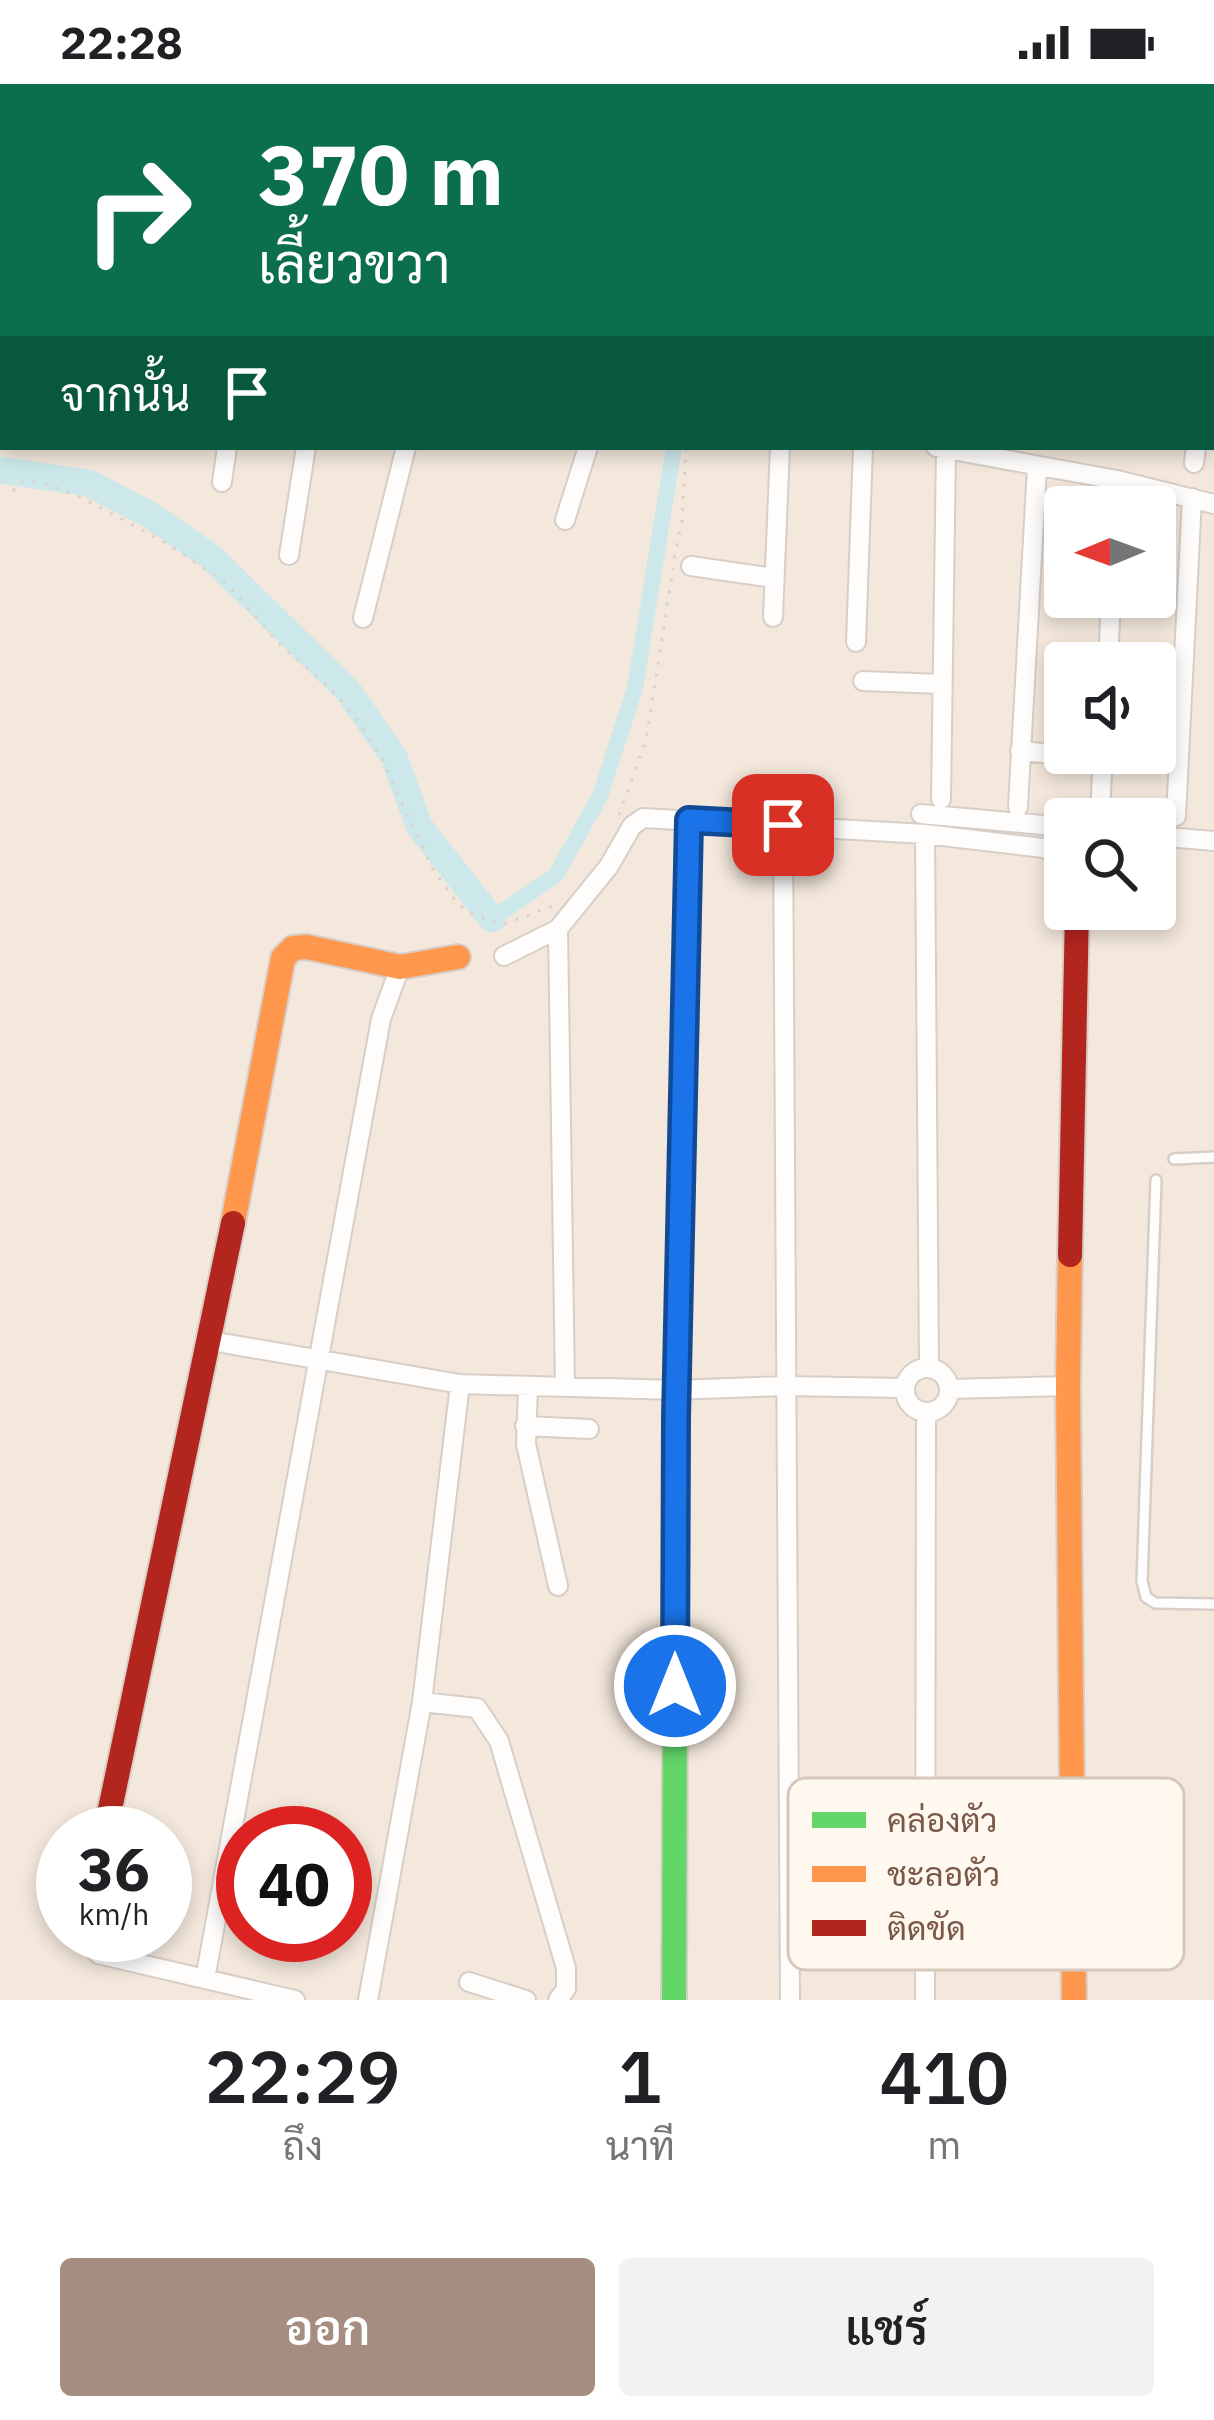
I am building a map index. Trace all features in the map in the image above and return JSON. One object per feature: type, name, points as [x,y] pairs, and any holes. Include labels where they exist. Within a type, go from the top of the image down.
[{"type":"street","points":[[222,482],[227,450]]},
{"type":"street","points":[[289,555],[306,450]]},
{"type":"street","points":[[363,618],[405,450]]},
{"type":"street","points":[[565,520],[587,450]]},
{"type":"street","points":[[773,617],[780,450]]},
{"type":"street","points":[[856,642],[862,450]]},
{"type":"street","points":[[941,450],[941,800]]},
{"type":"street","points":[[952,450],[1117,479],[1214,504]]},
{"type":"street","points":[[1018,807],[1037,466]]},
{"type":"street","points":[[1116,486],[1117,479]]},
{"type":"street","points":[[1176,816],[1192,498]]},
{"type":"street","points":[[691,566],[774,578]]},
{"type":"street","points":[[863,681],[940,684]]},
{"type":"street","points":[[1020,751],[1044,752]]},
{"type":"street","points":[[504,956],[558,929],[610,866],[632,826],[644,818],[783,825],[1044,827]]},
{"type":"street","points":[[674,2000],[676,1390],[689,820]]},
{"type":"street","points":[[923,824],[1044,848]]},
{"type":"street","points":[[923,824],[929,1367]]},
{"type":"street","points":[[783,825],[788,1795]]},
{"type":"street","points":[[1176,838],[1214,842]]},
{"type":"street","points":[[558,929],[565,1387]]},
{"type":"street","points":[[1072,1778],[1068,1386],[1077,930]]},
{"type":"street","points":[[111,1806],[211,1341],[283,958],[293,948],[307,946],[400,968],[458,957]]},
{"type":"street","points":[[206,1979],[381,1019],[400,968]]},
{"type":"street","points":[[211,1341],[460,1384],[676,1390],[905,1388]]},
{"type":"street","points":[[929,1367],[945,1377],[949,1389],[945,1403],[926,1412],[908,1402],[905,1388],[916,1370],[929,1367]]},
{"type":"street","points":[[368,2000],[422,1702],[460,1384]]},
{"type":"street","points":[[528,1386],[525,1426],[538,1511],[558,1586]]},
{"type":"street","points":[[949,1389],[1068,1386]]},
{"type":"street","points":[[925,1778],[926,1412]]},
{"type":"street","points":[[525,1426],[589,1429]]},
{"type":"street","points":[[422,1702],[477,1708],[499,1742],[566,1968],[566,1989],[558,2000]]},
{"type":"street","points":[[133,1962],[295,2000]]},
{"type":"street","points":[[790,1970],[790,2000]]},
{"type":"street","points":[[925,1970],[925,2000]]},
{"type":"street","points":[[1074,1970],[1074,2000]]},
{"type":"street","points":[[469,1982],[526,2000]]},
{"type":"lane","points":[[1174,1159],[1214,1157]]},
{"type":"lane","points":[[1156,1180],[1142,1581],[1146,1597],[1155,1603],[1214,1604]]},
{"type":"path","points":[[619,815],[646,740],[682,522],[686,450]]},
{"type":"path","points":[[13,490],[20,482],[40,482],[82,498],[163,541],[227,584],[268,632],[355,716],[382,759],[432,868],[457,903],[502,925],[567,898]]},
{"type":"shaded area","points":[[0,450],[1214,450],[1214,2000],[0,2000]]},
{"type":"waterway","points":[[492,919],[556,875],[600,796],[635,688],[674,450]]},
{"type":"waterway","points":[[0,470],[89,483],[150,515],[211,557],[348,691],[394,757],[419,826],[492,919]]},
{"type":"traffic: fast","points":[[674,2000],[676,1417],[690,819]]},
{"type":"traffic: slow","points":[[233,1223],[283,958],[293,948],[307,947],[400,967],[458,957]]},
{"type":"traffic: slow","points":[[1070,1255],[1072,1778]]},
{"type":"traffic: slow","points":[[1074,1970],[1074,2000]]},
{"type":"traffic: jam","points":[[1070,1255],[1077,930]]},
{"type":"traffic: jam","points":[[111,1806],[233,1223]]},
{"type":"route","points":[[675,1686],[689,820],[783,825]]}]
